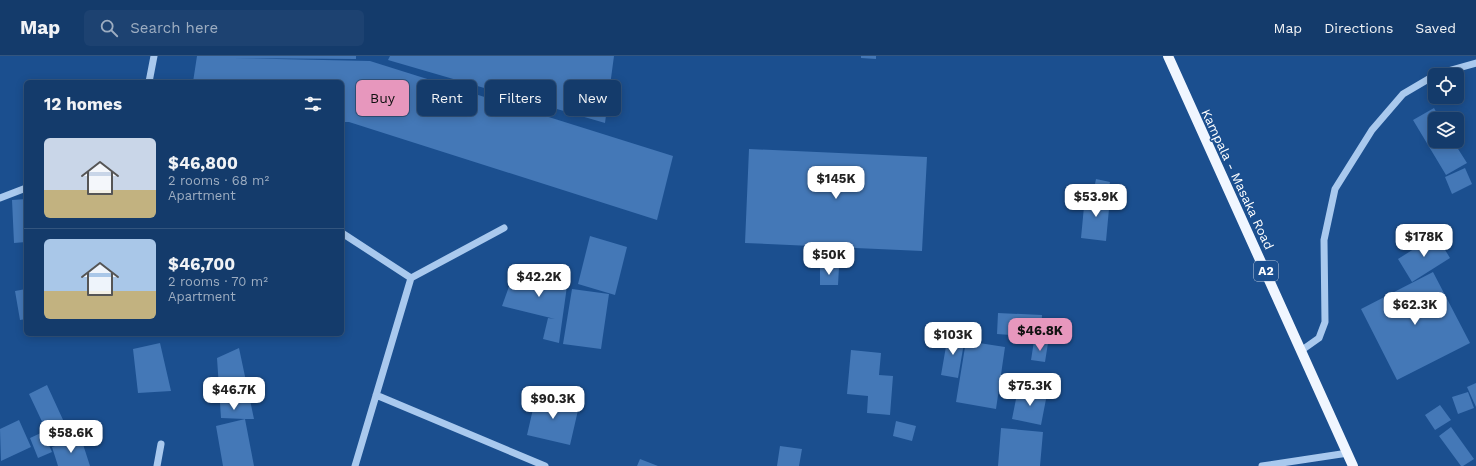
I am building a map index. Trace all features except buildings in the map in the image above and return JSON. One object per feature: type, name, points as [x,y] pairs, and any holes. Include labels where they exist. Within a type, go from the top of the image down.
[{"type":"main road","name":"Kampala - Masaka Road","points":[[1168,56],[1302,350],[1353,466]]},
{"type":"street","points":[[149,80],[154,56]]},
{"type":"street","points":[[1302,350],[1319,338],[1325,322],[1324,240],[1335,189],[1372,130],[1403,94],[1437,74],[1476,63]]},
{"type":"street","points":[[0,198],[24,189]]},
{"type":"street","points":[[355,466],[411,278],[504,228]]},
{"type":"street","points":[[344,234],[411,278]]},
{"type":"street","points":[[376,395],[545,466]]},
{"type":"street","points":[[157,466],[161,444]]},
{"type":"street","points":[[1262,466],[1348,453]]}]
